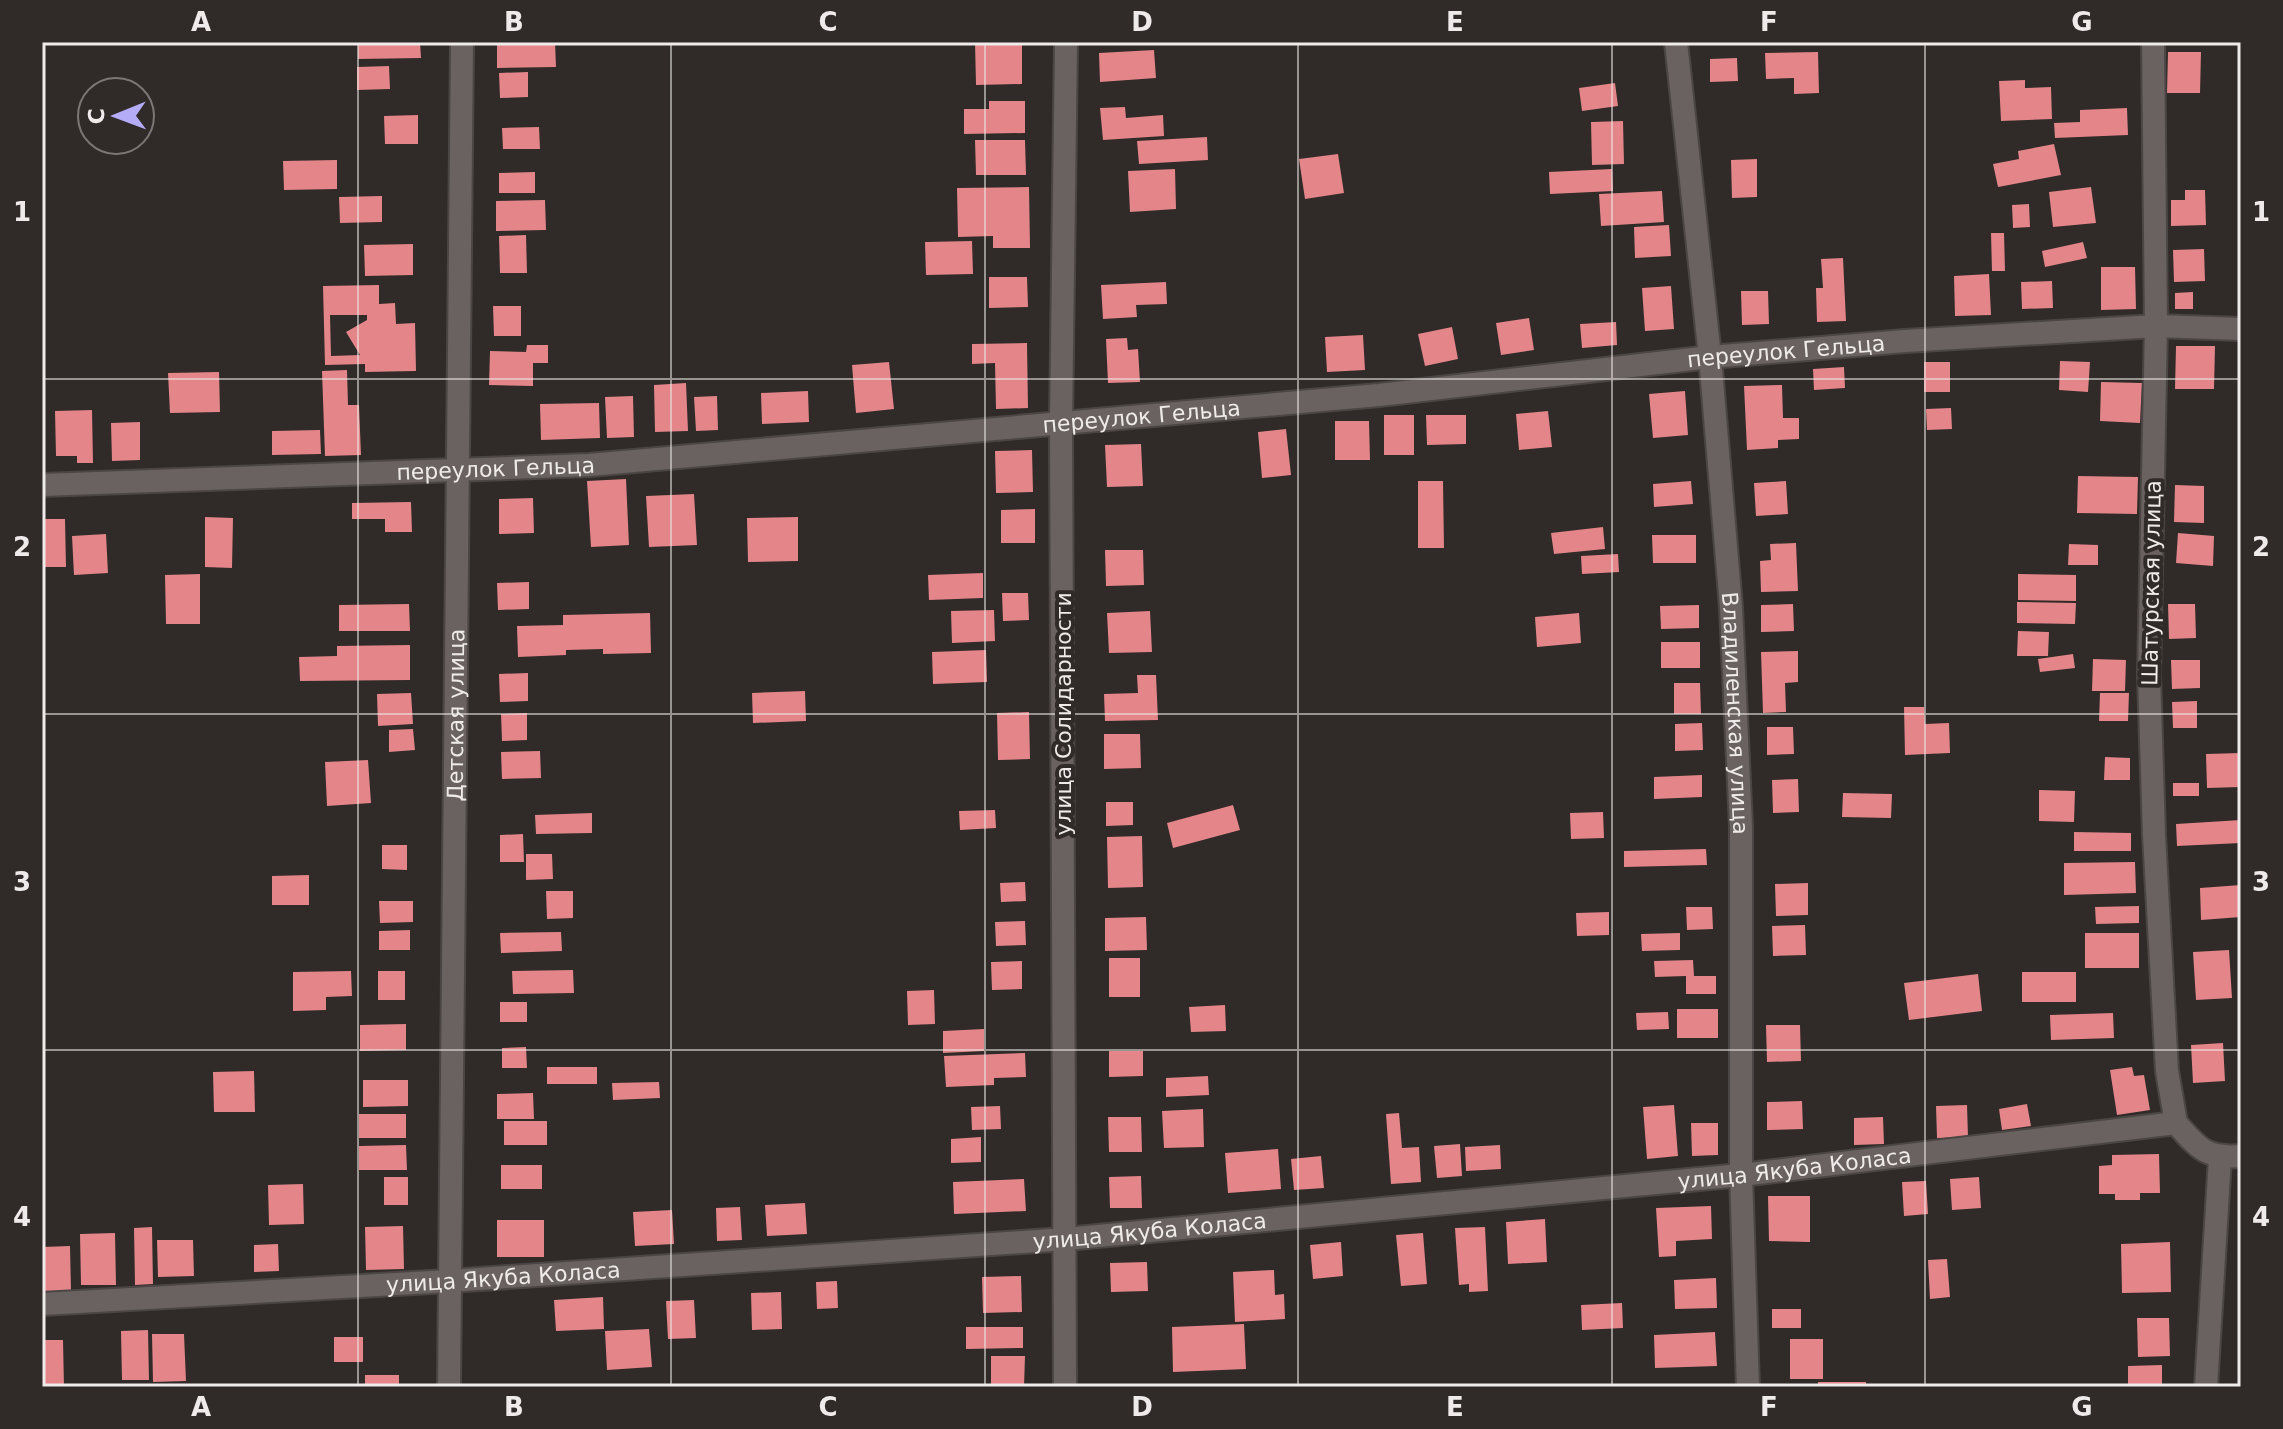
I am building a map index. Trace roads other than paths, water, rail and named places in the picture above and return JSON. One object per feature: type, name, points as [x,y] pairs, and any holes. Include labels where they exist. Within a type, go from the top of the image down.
[{"type":"street","name":"Детская улица","points":[[449,1387],[462,42]]},
{"type":"street","name":"улица Солидарности","points":[[1065,1387],[1061,423],[1066,42]]},
{"type":"street","name":"Владиленская улица","points":[[1676,42],[1710,357],[1731,607],[1741,827],[1741,1175],[1748,1387]]},
{"type":"street","name":"Шатурская улица","points":[[2153,42],[2156,326],[2150,707],[2166,1055],[2176,1123]]},
{"type":"street","name":"переулок Гельца","points":[[42,485],[589,465],[1379,395],[1710,357],[1905,341],[2156,326],[2241,329]]},
{"type":"street","points":[[2176,1123],[2197,1146],[2230,1157],[2206,1387]]},
{"type":"street","name":"улица Якуба Коласа","points":[[42,1304],[449,1281],[1066,1239],[1741,1175],[2176,1123]]}]
